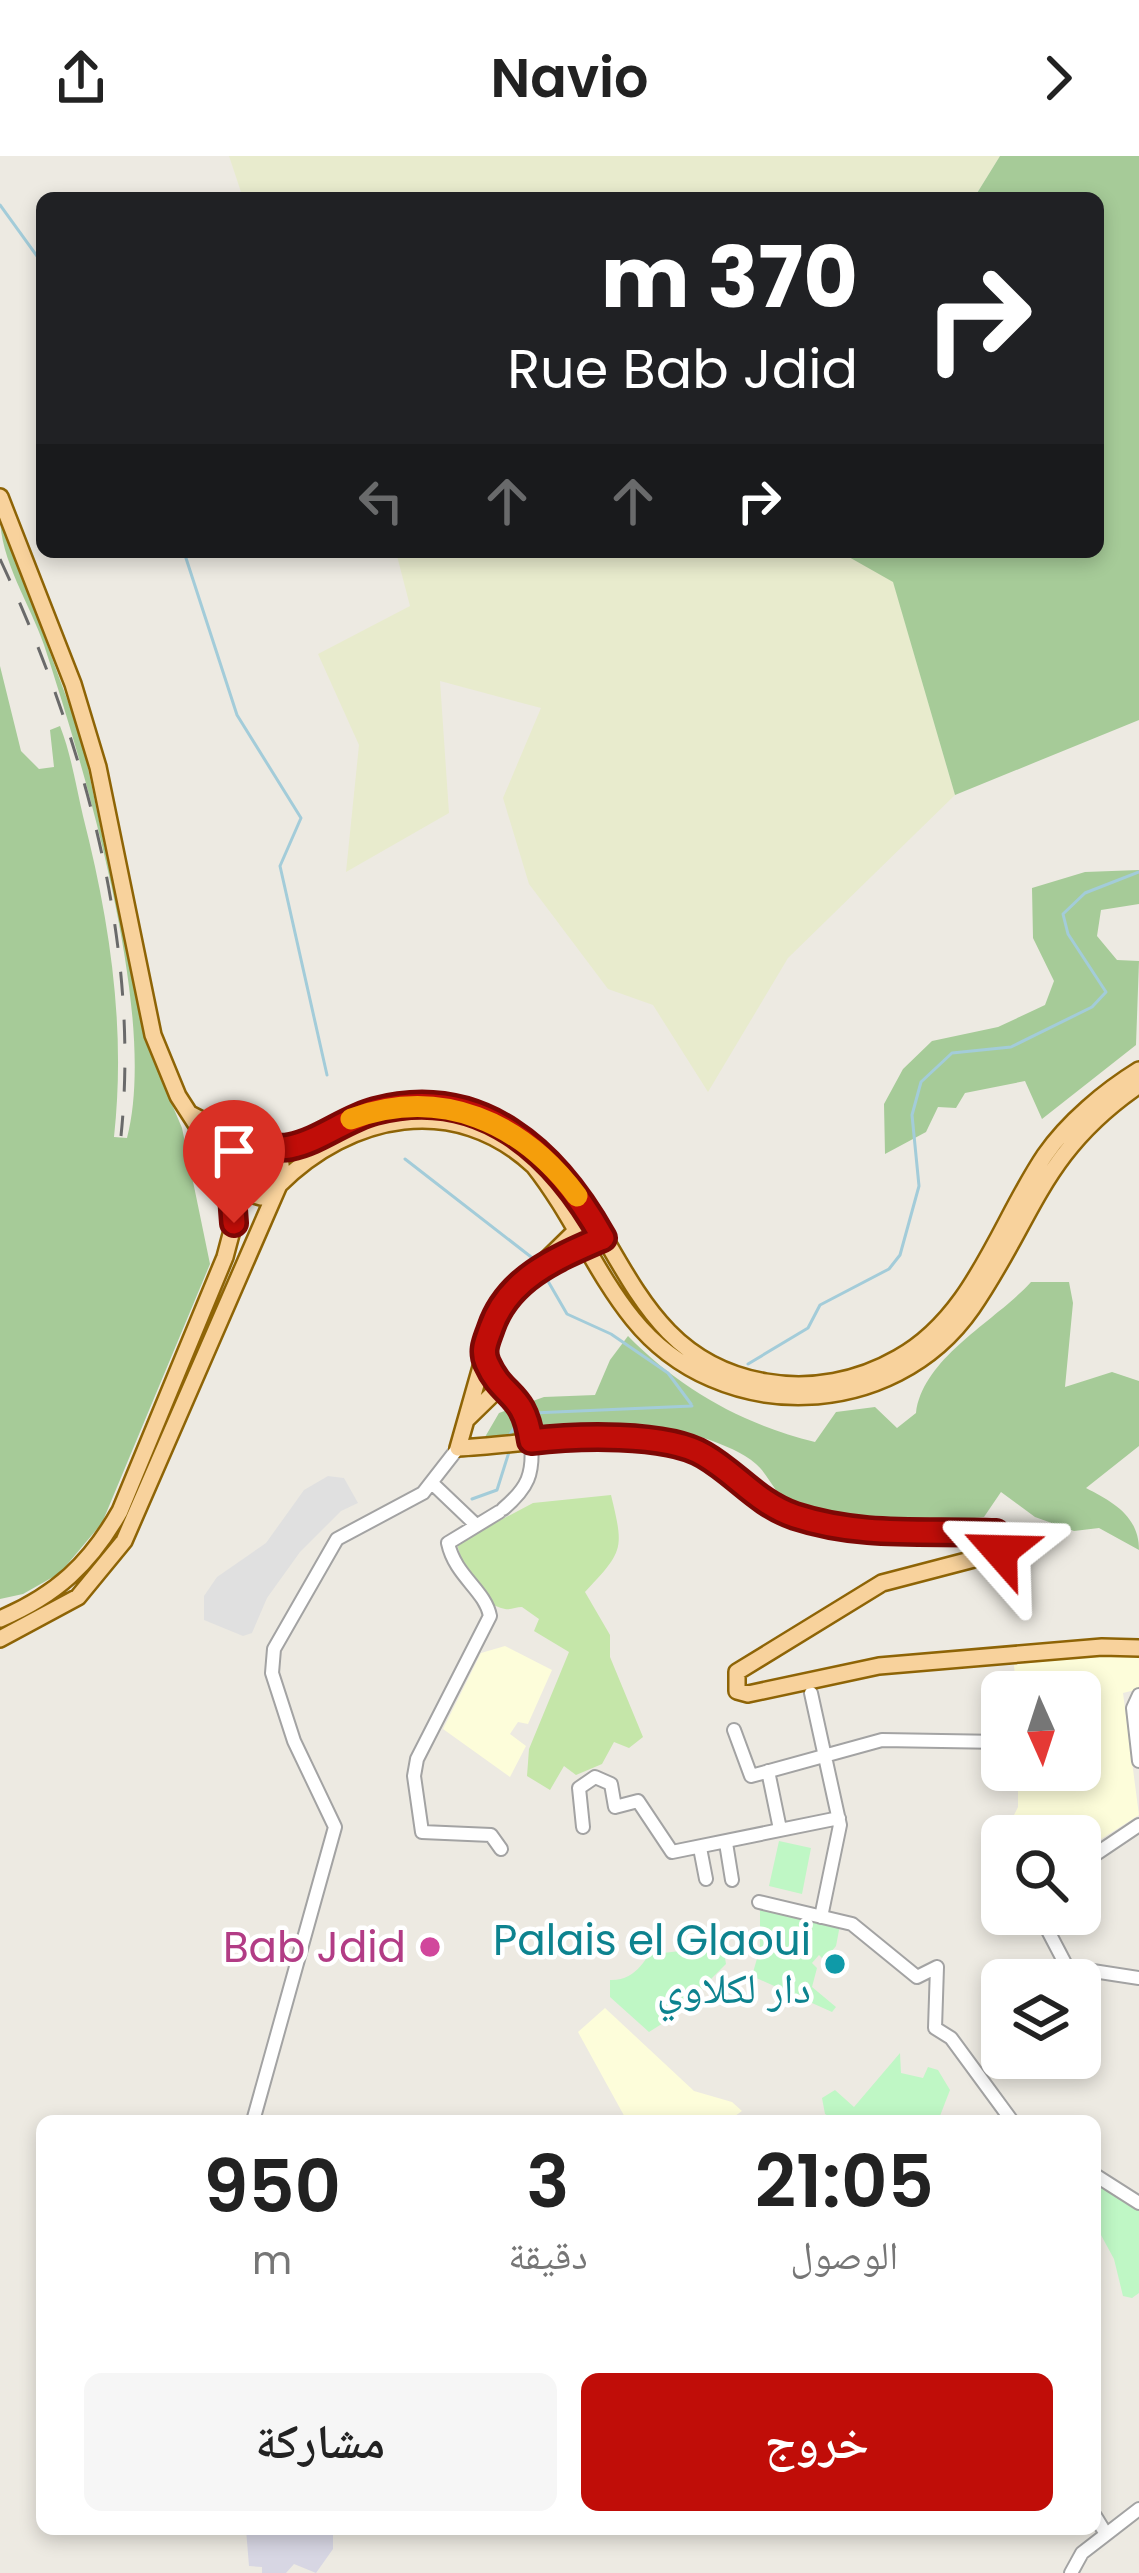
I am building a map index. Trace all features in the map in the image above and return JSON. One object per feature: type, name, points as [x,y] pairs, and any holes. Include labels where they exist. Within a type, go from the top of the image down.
[{"type":"main road","points":[[0,497],[85,722],[153,1035],[187,1112],[232,1181],[253,1198],[277,1188],[315,1152],[362,1129],[412,1118],[451,1122],[520,1153],[576,1228],[595,1242]]},
{"type":"main road","points":[[0,1619],[50,1594],[76,1574],[120,1511],[225,1258],[234,1223],[234,1156],[260,1147],[295,1146],[376,1110],[412,1105],[453,1109],[497,1124],[545,1155],[591,1216],[595,1242],[633,1320],[668,1354],[733,1388],[786,1398],[840,1394],[893,1374],[971,1308],[1048,1150],[1103,1096],[1139,1070]]},
{"type":"main road","points":[[1016,1215],[1060,1156],[1139,1085]]},
{"type":"main road","points":[[0,1639],[78,1597],[124,1541],[277,1188],[281,1164],[260,1147],[187,1112]]},
{"type":"main road","points":[[591,1216],[498,1306],[458,1448],[526,1438],[675,1443],[702,1453],[758,1499],[817,1522],[875,1534],[1001,1536],[1004,1546],[998,1553],[868,1590],[737,1672],[733,1684],[748,1694],[810,1687],[892,1665],[1102,1646],[1139,1648]]},
{"type":"main road","points":[[526,1276],[595,1242]]},
{"type":"main road","points":[[483,1350],[489,1369],[523,1403],[526,1438]]},
{"type":"main road","points":[[464,1423],[504,1383]]},
{"type":"street","points":[[501,1849],[491,1835],[422,1832],[414,1776],[417,1759],[490,1616],[448,1549],[450,1538],[521,1494],[533,1471],[526,1438]]},
{"type":"street","points":[[255,2115],[297,1979],[315,1894],[332,1855],[335,1827],[294,1741],[272,1673],[274,1648],[337,1540],[362,1521],[412,1501],[433,1484],[458,1448]]},
{"type":"street","points":[[433,1484],[475,1524]]},
{"type":"street","points":[[810,1687],[839,1818],[821,1917]]},
{"type":"street","points":[[1139,1694],[1133,1708],[1139,1761]]},
{"type":"street","points":[[734,1730],[751,1776],[882,1741],[981,1742]]},
{"type":"street","points":[[768,1771],[780,1829]]},
{"type":"street","points":[[583,1827],[580,1785],[600,1777],[611,1784],[612,1805],[638,1801],[672,1852],[839,1818]]},
{"type":"street","points":[[1101,1851],[1139,1825]]},
{"type":"street","points":[[727,1843],[731,1880]]},
{"type":"street","points":[[700,1848],[706,1880]]},
{"type":"street","points":[[759,1902],[821,1917],[870,1936],[917,1977],[937,1967],[934,2025],[951,2038],[1008,2115]]},
{"type":"street","points":[[1051,1935],[1067,1967],[1139,1978]]},
{"type":"street","points":[[1101,2179],[1139,2203]]},
{"type":"street","points":[[1071,2573],[1082,2553],[1139,2509]]},
{"type":"street","points":[[1101,2526],[1106,2534]]},
{"type":"shaded area","points":[[229,156],[1000,156],[978,192],[241,192]]},
{"type":"shaded area","points":[[398,558],[851,558],[893,581],[955,795],[788,958],[708,1092],[653,1005],[608,989],[529,884],[503,798],[541,708],[440,681],[449,813],[346,872],[359,745],[318,654],[410,606]]},
{"type":"shaded area","points":[[328,1476],[344,1478],[358,1503],[341,1511],[300,1552],[267,1598],[252,1633],[243,1636],[204,1620],[204,1596],[217,1577],[266,1543],[304,1490]]},
{"type":"shaded area","points":[[505,1646],[552,1670],[528,1724],[518,1722],[510,1734],[526,1746],[510,1777],[443,1729],[481,1653]]},
{"type":"shaded area","points":[[1115,1652],[1139,1658],[1139,1689],[1123,1693],[1139,1815],[1101,1839],[1101,1815],[1014,1815],[1018,1791],[1101,1791],[1101,1671],[1014,1671],[1014,1665]]},
{"type":"shaded area","points":[[605,2008],[694,2091],[732,2102],[742,2111],[736,2115],[624,2115],[578,2032]]},
{"type":"shaded area","points":[[246,2535],[333,2535],[333,2549],[316,2573],[294,2564],[286,2573],[262,2573],[262,2567],[249,2566]]},
{"type":"green space","points":[[1000,156],[1139,156],[1139,720],[955,795],[893,582],[851,558],[1104,558],[1104,192],[978,192]]},
{"type":"green space","points":[[0,516],[82,740],[146,1043],[182,1128],[210,1264],[102,1523],[60,1573],[23,1594],[0,1599],[0,666],[21,751],[39,769],[54,767],[50,730],[60,726],[70,759],[101,896],[113,975],[118,1056],[114,1137],[127,1138],[134,1087],[133,1026],[113,891],[78,756],[44,645],[5,549]]},
{"type":"green space","points":[[1139,870],[1139,904],[1101,910],[1097,936],[1117,960],[1139,961],[1136,1045],[1042,1119],[1025,1081],[965,1093],[956,1108],[938,1107],[926,1132],[885,1154],[884,1104],[903,1069],[932,1041],[998,1027],[1045,1005],[1054,981],[1033,938],[1032,888],[1085,872]]},
{"type":"green space","points":[[1031,1282],[1069,1282],[1073,1303],[1065,1387],[1112,1372],[1139,1381],[1139,1446],[1086,1488],[1129,1519],[1139,1550],[1099,1528],[1074,1531],[1035,1517],[1001,1492],[984,1517],[886,1524],[834,1520],[792,1506],[761,1469],[733,1449],[685,1434],[598,1429],[485,1437],[499,1413],[544,1397],[595,1395],[610,1360],[628,1336],[691,1388],[737,1415],[788,1434],[815,1442],[836,1412],[875,1407],[897,1428],[916,1413],[932,1374],[946,1357]]},
{"type":"green space","points":[[611,1495],[618,1548],[585,1592],[610,1635],[610,1657],[643,1737],[629,1748],[614,1742],[602,1764],[576,1775],[564,1766],[550,1790],[527,1776],[529,1749],[569,1652],[534,1631],[539,1619],[522,1607],[505,1609],[488,1600],[467,1572],[457,1543],[533,1503]]},
{"type":"green space","points":[[779,1841],[811,1848],[802,1894],[769,1886]]},
{"type":"green space","points":[[760,1903],[840,1925],[836,1946],[824,1960],[819,1955],[812,1963],[817,1968],[812,1987],[836,2007],[832,2012],[752,1976],[760,1948]]},
{"type":"green space","points":[[693,1936],[698,1946],[723,1946],[726,1964],[696,1994],[695,2003],[649,2032],[610,1997],[610,1980],[634,1972],[659,1941],[663,1953],[680,1951],[681,1937]]},
{"type":"green space","points":[[900,2053],[901,2073],[923,2078],[928,2067],[938,2070],[950,2090],[940,2115],[827,2115],[822,2098],[835,2090],[854,2107]]},
{"type":"green space","points":[[1101,2181],[1139,2207],[1139,2293],[1132,2298],[1123,2296],[1114,2259],[1101,2235]]},
{"type":"waterway","points":[[0,205],[36,255]]},
{"type":"waterway","points":[[186,558],[237,715],[301,818],[280,866],[327,1075]]},
{"type":"waterway","points":[[748,1364],[808,1328],[820,1305],[889,1269],[900,1255],[919,1186],[912,1115],[921,1082],[952,1053],[1011,1047],[1092,1007],[1106,992],[1068,934],[1063,914],[1085,893],[1139,872]]},
{"type":"waterway","points":[[405,1159],[535,1260]]},
{"type":"waterway","points":[[545,1276],[567,1314],[611,1334],[668,1373],[691,1404]]},
{"type":"waterway","points":[[533,1413],[692,1406]]},
{"type":"waterway","points":[[508,1437],[519,1421]]},
{"type":"waterway","points":[[472,1499],[497,1490],[509,1452]]},
{"type":"railway","points":[[0,559],[56,696],[99,840],[122,988],[121,1136]]},
{"type":"slow traffic","points":[[351,1119],[412,1105],[474,1114],[515,1133],[545,1155],[577,1196]]},
{"type":"place","name":"Bab Jdid","points":[[430,1947]]},
{"type":"place","name":"Palais el Glaoui دار لكلاوي","points":[[835,1964]]},
{"type":"route","points":[[234,1223],[230,1170],[234,1156],[245,1148],[295,1146],[357,1116],[394,1107],[474,1114],[515,1133],[545,1155],[581,1200],[603,1238],[526,1276],[498,1306],[483,1350],[485,1360],[523,1403],[531,1441],[675,1443],[702,1453],[758,1499],[790,1514],[875,1534],[996,1533],[1004,1542],[1000,1551]]}]
